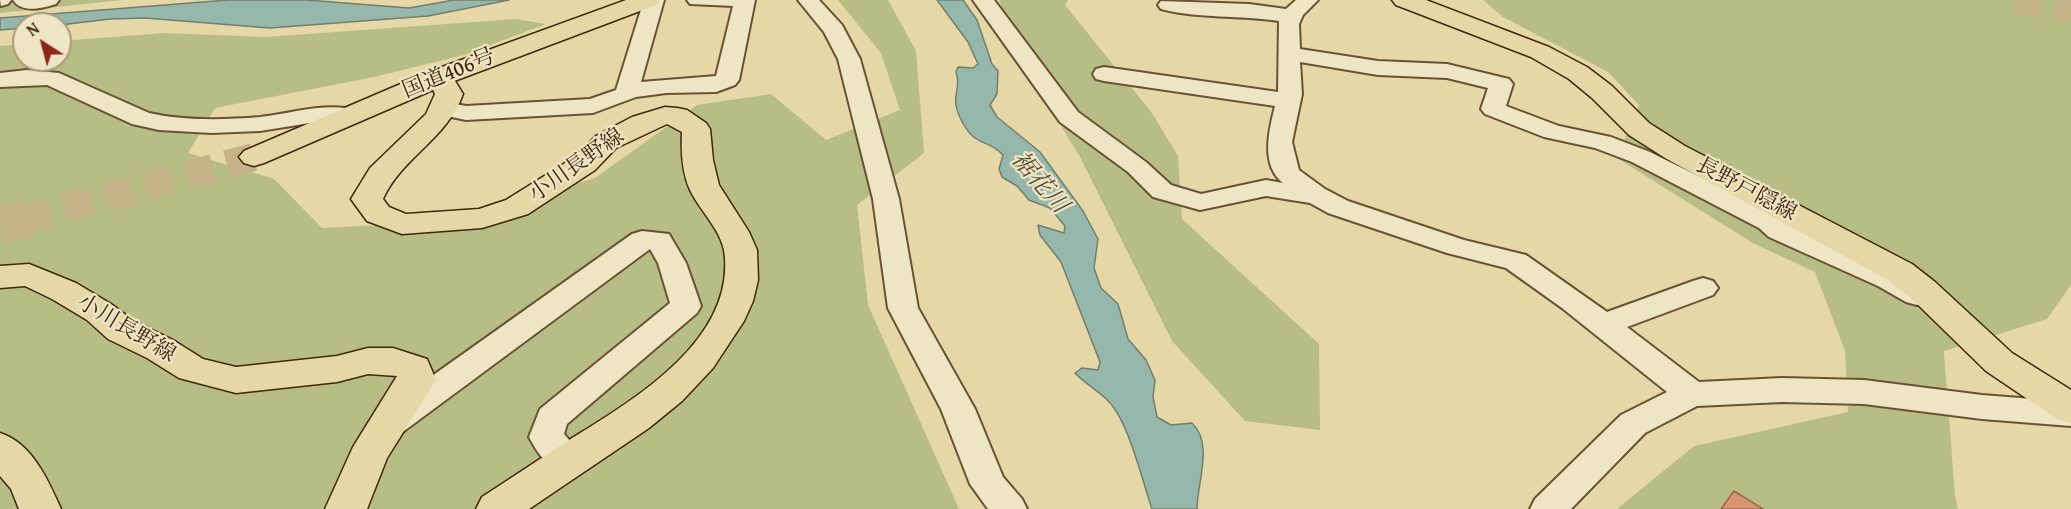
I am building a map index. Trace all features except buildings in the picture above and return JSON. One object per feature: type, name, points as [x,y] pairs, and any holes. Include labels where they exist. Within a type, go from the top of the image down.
[{"type":"main road","name":"国道406号","points":[[254,157],[440,77],[585,21],[648,0]]},
{"type":"main road","name":"長野戸隠線","points":[[1404,0],[1540,52],[1578,73],[1648,134],[1685,157],[1900,272],[1999,362],[2071,409]]},
{"type":"main road","points":[[440,77],[449,94],[445,109]]},
{"type":"main road","name":"小川長野線","points":[[445,109],[429,130],[379,176],[367,199],[378,214],[402,224],[412,224],[482,218],[508,210],[541,193],[584,164],[606,142],[642,123],[665,115],[677,116],[696,129],[694,147],[705,189],[719,209],[742,257],[740,289],[716,340],[693,367],[653,405],[497,509]]},
{"type":"main road","name":"小川長野線","points":[[0,277],[29,274],[64,291],[99,312],[121,330],[160,349],[192,369],[236,380],[337,369],[368,361],[393,361],[414,368],[417,380],[386,427],[352,489],[346,509]]},
{"type":"main road","points":[[0,448],[28,481],[39,509]]},
{"type":"street","points":[[23,0],[33,3],[49,0]]},
{"type":"street","points":[[445,109],[466,113],[593,106],[626,94],[654,0]]},
{"type":"street","points":[[664,0],[676,0]]},
{"type":"street","points":[[627,91],[666,86],[716,85],[727,80],[745,0],[697,0]]},
{"type":"street","points":[[808,0],[834,30],[849,59],[886,199],[903,308],[958,409],[988,484],[1009,509]]},
{"type":"street","points":[[983,0],[1069,117],[1137,167],[1162,191],[1200,201],[1266,188],[1316,195]]},
{"type":"street","points":[[1175,4],[1249,10],[1300,8]]},
{"type":"street","points":[[1300,8],[1288,24],[1288,101],[1279,142],[1287,173],[1316,195],[1374,220],[1402,227],[1457,247],[1516,261],[1573,301],[1692,394]]},
{"type":"street","points":[[1289,54],[1378,68],[1447,71],[1501,84],[1493,110],[1553,132],[1602,142],[1641,157],[1769,222],[1779,231],[1888,279],[1941,308]]},
{"type":"street","points":[[1104,74],[1288,101]]},
{"type":"street","points":[[0,80],[27,77],[51,78],[141,119],[159,123],[211,126],[260,124],[329,113],[349,115]]},
{"type":"street","points":[[386,427],[642,240],[659,240],[672,263],[686,306],[552,418],[546,437],[568,461]]},
{"type":"street","points":[[1603,325],[1703,288]]},
{"type":"street","points":[[1548,509],[1633,424],[1692,394],[1782,390],[1864,392],[1982,407],[2071,414]]},
{"type":"green space","points":[[0,0],[123,0],[0,13]]},
{"type":"green space","points":[[838,0],[888,0],[916,51],[924,153],[857,205],[868,305],[959,509],[0,509],[0,46],[12,45],[12,72],[72,72],[72,40],[165,33],[265,37],[516,19],[546,24],[464,55],[374,77],[215,108],[188,153],[274,179],[322,228],[453,221],[595,178],[697,105],[771,94],[826,140],[900,110],[881,53]]},
{"type":"green space","points":[[999,0],[1068,0],[1065,5],[1152,113],[1178,156],[1182,219],[1319,344],[1320,430],[1245,421],[1172,341],[1080,157],[1021,60]]},
{"type":"green space","points":[[1483,0],[2071,0],[2071,285],[2047,319],[1944,351],[1955,496],[1958,509],[1617,509],[1694,446],[1848,412],[1845,351],[1815,272],[1753,243],[1617,158],[1639,105],[1608,72],[1503,17]]},
{"type":"water","points":[[228,0],[307,0],[409,8],[454,0],[509,0],[428,16],[270,28],[145,18],[72,24],[72,12]]},
{"type":"water","name":"裾花川","points":[[937,0],[963,0],[977,20],[992,64],[998,71],[997,94],[990,105],[997,117],[1040,152],[1083,211],[1098,239],[1094,268],[1101,288],[1118,304],[1128,339],[1146,360],[1155,380],[1153,397],[1157,417],[1171,425],[1192,423],[1199,432],[1203,464],[1197,509],[1152,509],[1132,445],[1116,411],[1107,400],[1075,373],[1082,368],[1098,370],[1100,362],[1061,262],[1040,235],[1038,225],[1064,233],[1065,226],[1050,208],[1029,200],[1017,186],[1002,177],[999,169],[1003,155],[992,146],[975,138],[963,123],[956,105],[958,81],[956,72],[958,67],[973,68],[978,64],[968,42]]},
{"type":"water","points":[[12,17],[12,29],[0,30],[0,18]]},
{"type":"tunnel","points":[[2013,0],[2071,7]]},
{"type":"tunnel","points":[[24,219],[254,157]]},
{"type":"tunnel","points":[[0,226],[30,218]]}]
